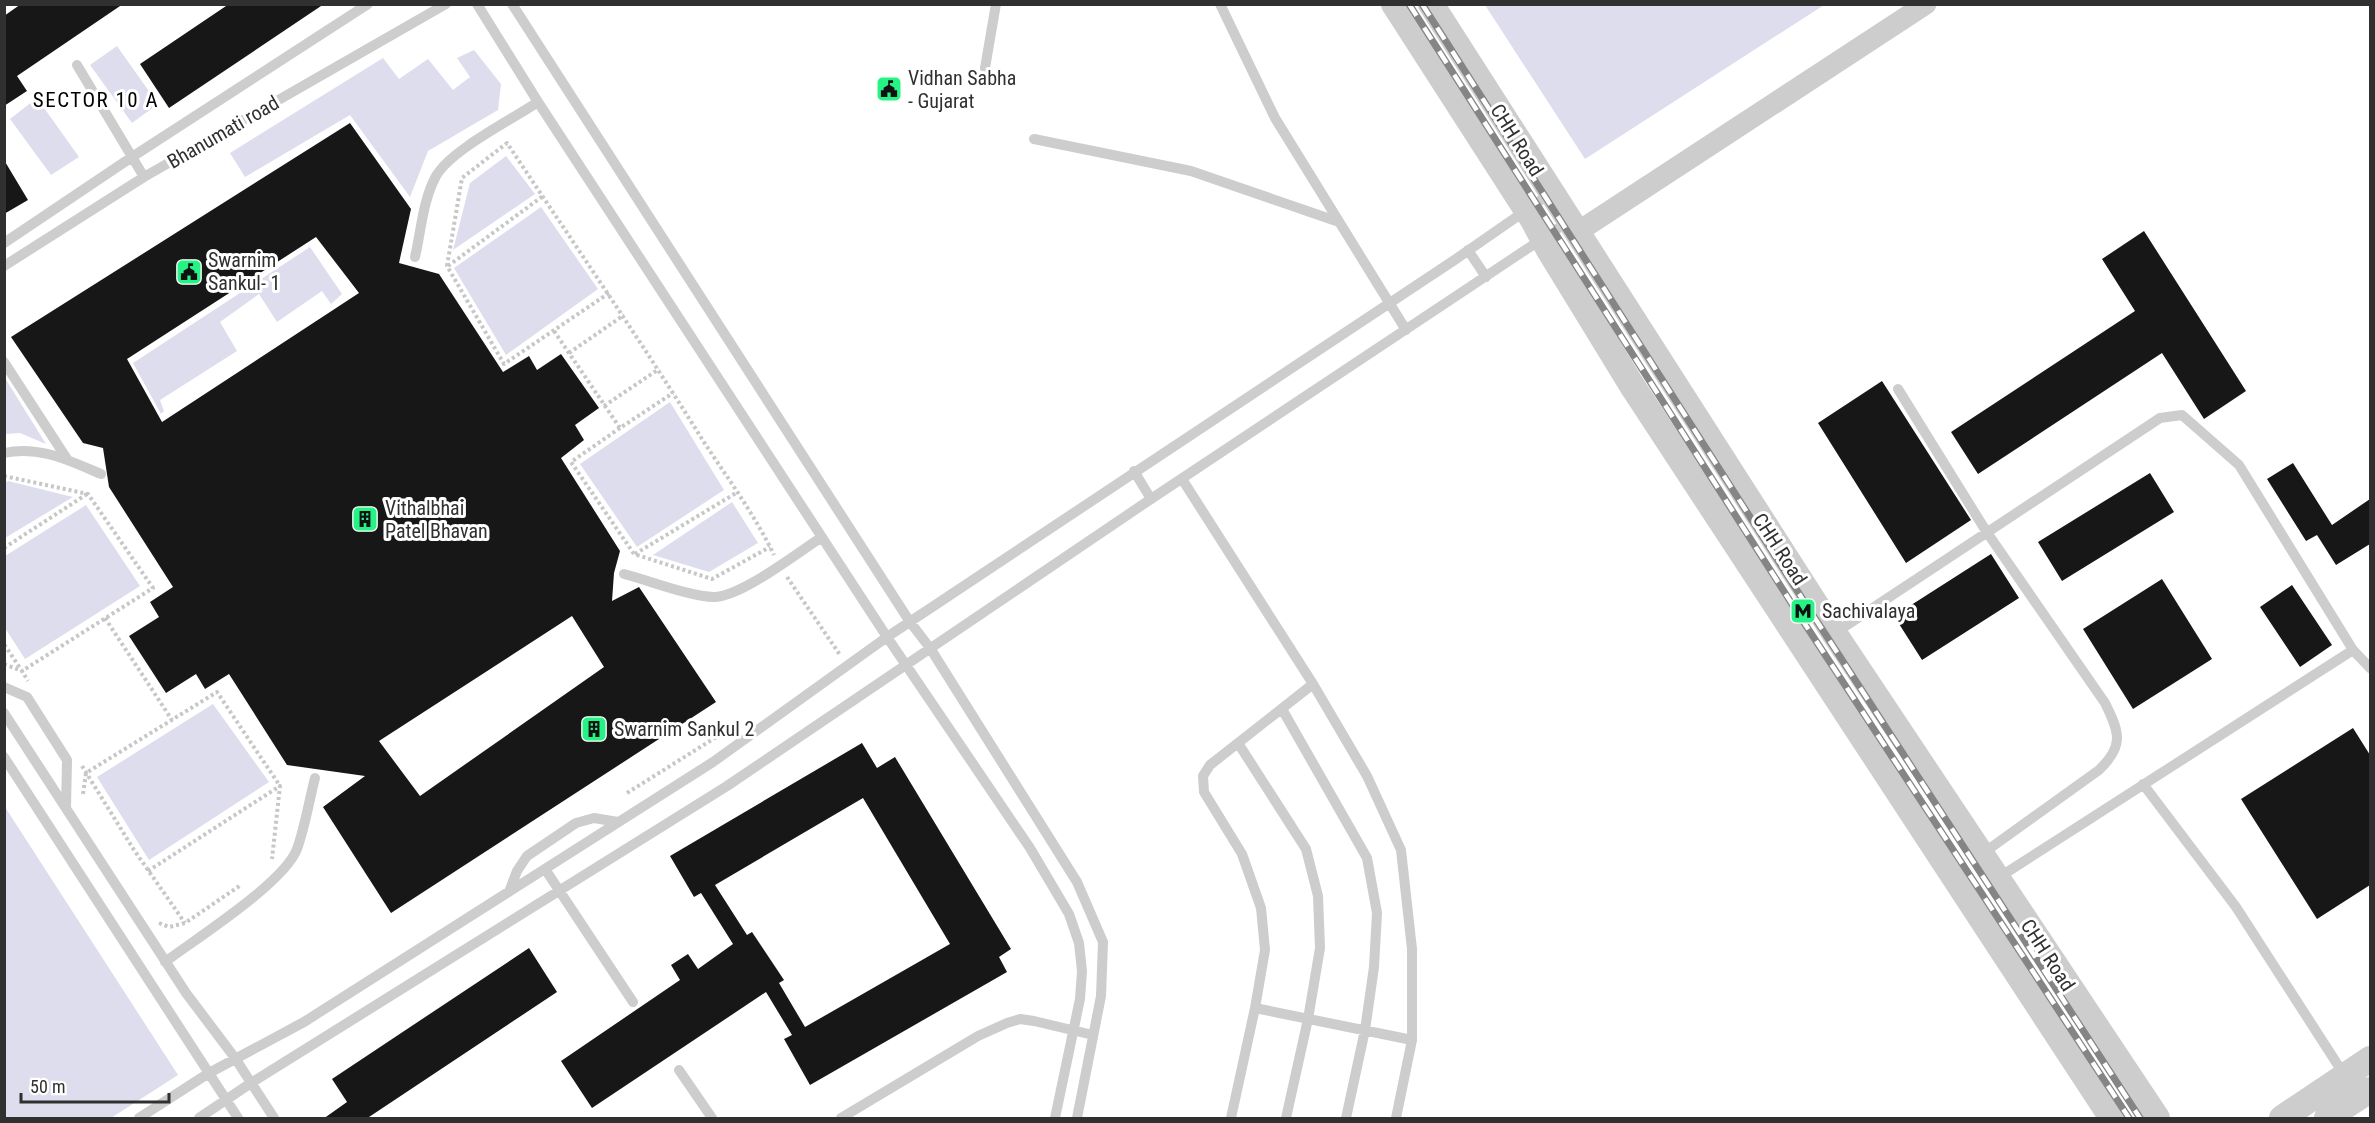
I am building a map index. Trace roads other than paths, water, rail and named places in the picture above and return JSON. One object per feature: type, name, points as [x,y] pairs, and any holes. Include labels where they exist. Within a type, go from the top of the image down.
[{"type":"street","points":[[1394,4],[1526,209],[1631,384],[2112,1119]]},
{"type":"street","name":"CHH Road","points":[[1431,4],[1834,633],[2157,1119]]},
{"type":"street","points":[[1572,227],[1926,4]]},
{"type":"street","points":[[1461,108],[1486,91]]},
{"type":"street","points":[[1806,653],[1834,633]]},
{"type":"street","points":[[1969,901],[1998,878]]},
{"type":"street","points":[[2282,1119],[2370,1059]]},
{"type":"street","points":[[2327,1119],[2370,1090]]},
{"type":"lane","name":"Bhanumati road","points":[[4,243],[368,4]]},
{"type":"lane","name":"Bhanumati road","points":[[4,266],[144,177],[446,4]]},
{"type":"lane","points":[[477,4],[538,102],[886,637],[1030,848],[1068,914],[1079,943],[1082,971],[1080,999],[1054,1119]]},
{"type":"lane","points":[[512,4],[910,622],[930,648],[1077,882],[1103,942],[1101,996],[1077,1119]]},
{"type":"lane","points":[[985,68],[996,4]]},
{"type":"lane","points":[[1220,4],[1275,118],[1406,330]]},
{"type":"lane","points":[[77,65],[144,177]]},
{"type":"lane","points":[[415,257],[429,195],[436,176],[448,161],[538,102]]},
{"type":"lane","points":[[1034,139],[1191,171],[1339,222]]},
{"type":"lane","points":[[139,1119],[209,1073],[304,1022],[713,762],[886,637],[1389,304],[1551,193]]},
{"type":"lane","points":[[199,1119],[251,1083],[727,786],[1151,499],[1543,239],[1572,227]]},
{"type":"lane","points":[[1468,250],[1486,277]]},
{"type":"lane","points":[[4,362],[67,459]]},
{"type":"lane","points":[[1898,389],[1986,531],[2105,703],[2117,727],[2118,743],[2111,758],[2099,770],[1982,854]]},
{"type":"lane","points":[[1834,633],[2160,418],[2182,415],[2239,465],[2353,650],[2370,668]]},
{"type":"lane","points":[[4,453],[36,451],[67,459],[101,474]]},
{"type":"lane","points":[[1134,471],[1151,499]]},
{"type":"lane","points":[[1182,480],[1313,684],[1367,776],[1401,850],[1412,949],[1412,1040],[1396,1119]]},
{"type":"lane","points":[[624,574],[700,595],[715,597],[733,594],[822,537]]},
{"type":"lane","points":[[1998,878],[2353,650]]},
{"type":"lane","points":[[1231,1119],[1265,950],[1261,908],[1242,854],[1204,792],[1203,776],[1210,765],[1313,684]]},
{"type":"lane","points":[[4,687],[27,697],[67,760],[66,809]]},
{"type":"lane","points":[[1282,709],[1367,858],[1377,913],[1374,967],[1365,1030],[1346,1119]]},
{"type":"lane","points":[[4,713],[165,962],[235,1058],[274,1119]]},
{"type":"lane","points":[[1238,743],[1306,849],[1318,896],[1320,948],[1308,1019],[1286,1119]]},
{"type":"lane","points":[[4,757],[238,1119]]},
{"type":"lane","points":[[165,962],[285,869],[296,850],[315,778]]},
{"type":"lane","points":[[2143,784],[2236,908],[2345,1076]]},
{"type":"lane","points":[[509,892],[517,871],[527,856],[576,823],[594,818],[618,822]]},
{"type":"lane","points":[[545,869],[633,1002]]},
{"type":"lane","points":[[1255,1008],[1412,1040]]},
{"type":"lane","points":[[841,1119],[978,1036],[1007,1023],[1020,1019],[1093,1035]]},
{"type":"lane","points":[[679,1070],[711,1119]]},
{"type":"railway","points":[[1409,4],[1799,615],[2129,1118]]},
{"type":"railway","points":[[1422,4],[1807,606],[2140,1118]]},
{"type":"place","name":"Vidhan Sabha - Gujarat","points":[[889,89]]},
{"type":"place","name":"Swarnim Sankul- 1","points":[[189,272]]},
{"type":"place","name":"Vithalbhai Patel Bhavan","points":[[365,519]]},
{"type":"place","name":"Sachivalaya","points":[[1803,611]]},
{"type":"place","name":"Swarnim Sankul 2","points":[[594,729]]},
{"type":"district","name":"SECTOR 10 A","points":[[96,100]]}]
